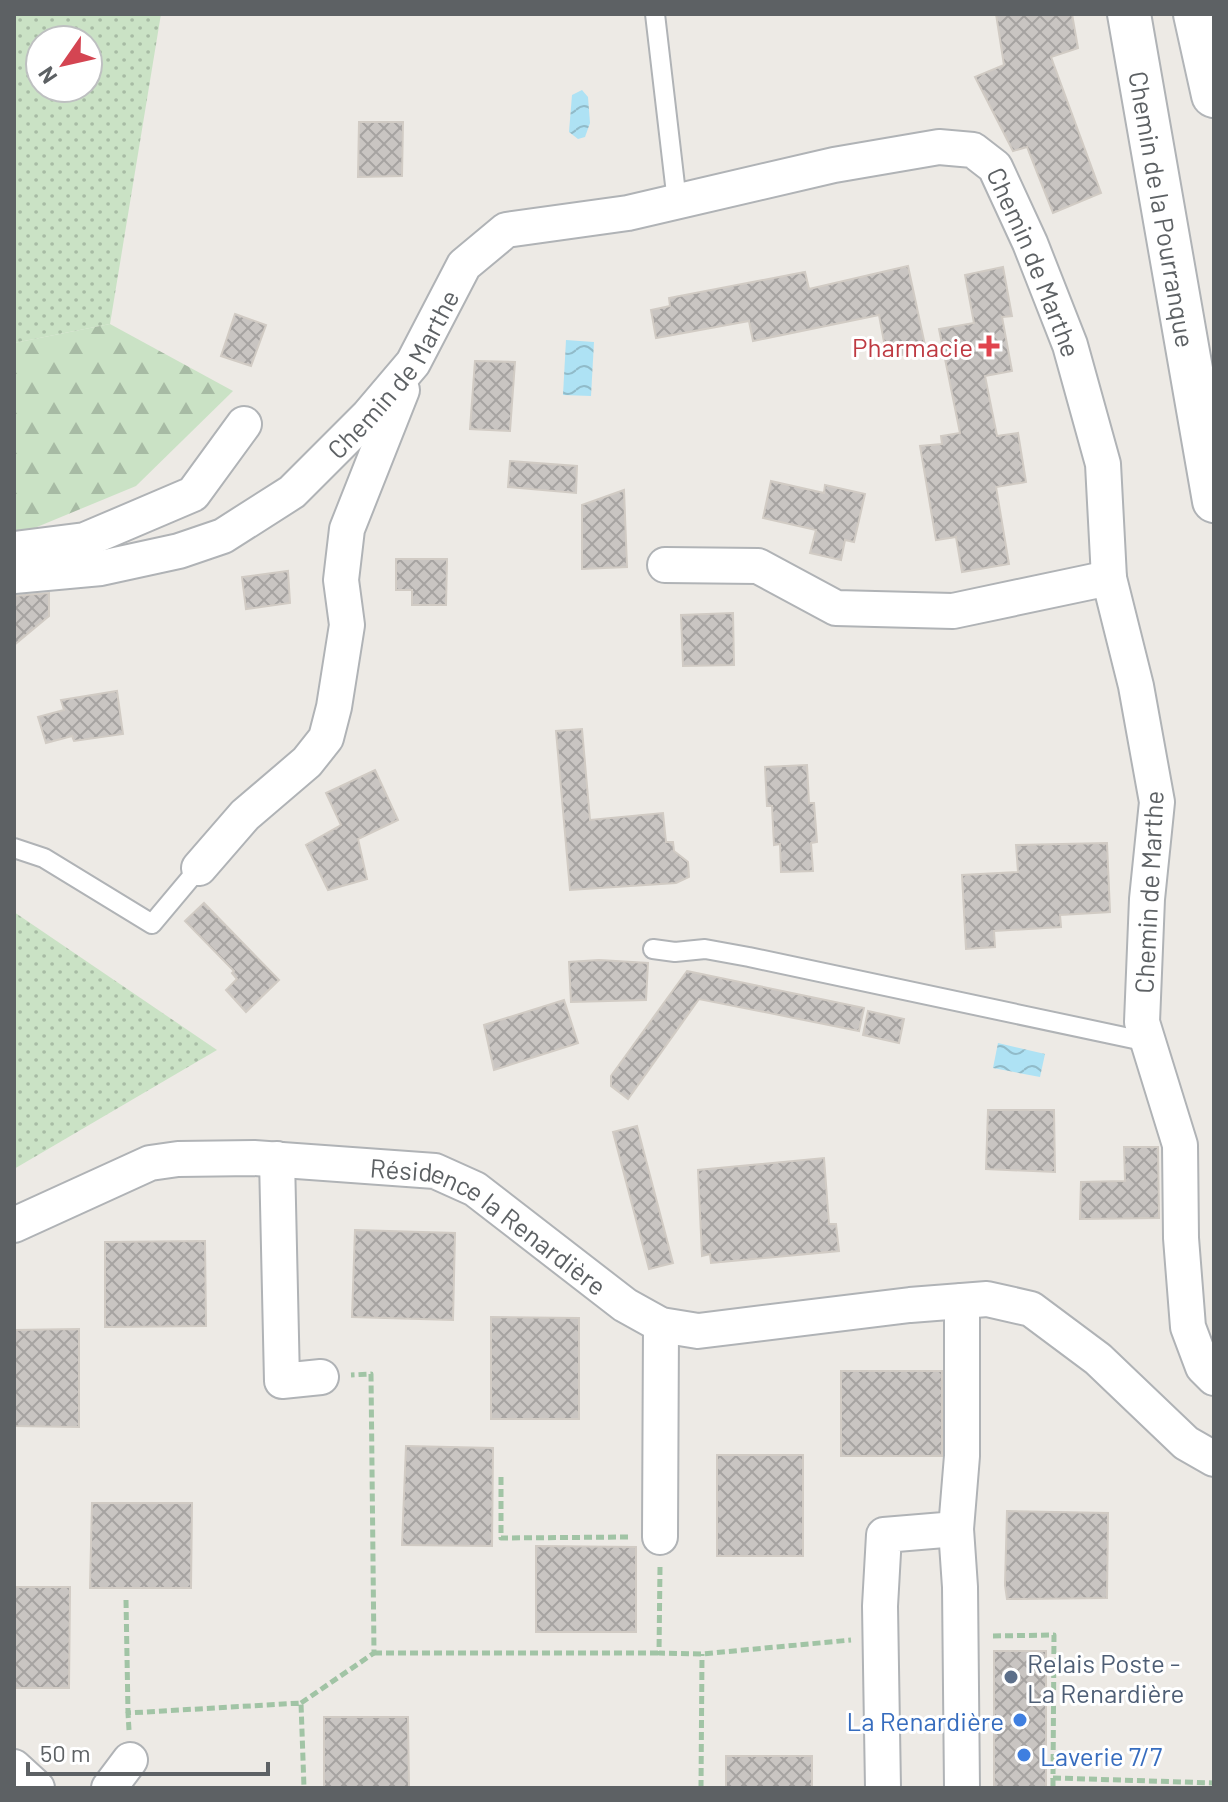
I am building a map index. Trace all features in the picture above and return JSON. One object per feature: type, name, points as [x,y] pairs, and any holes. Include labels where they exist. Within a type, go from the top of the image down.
[{"type":"main road","points":[[1196,14],[1214,95]]},
{"type":"street","name":"Chemin de la Pourranque","points":[[1129,14],[1214,501]]},
{"type":"street","name":"Chemin de Marthe","points":[[14,576],[101,568],[179,551],[223,536],[292,492],[368,416],[413,363],[464,265],[506,230],[628,213],[834,165],[939,147],[973,150],[995,167],[1030,243],[1070,345],[1103,464],[1109,578],[1136,686],[1157,802],[1147,899],[1142,1022],[1180,1145],[1181,1238],[1188,1327],[1203,1367],[1214,1378]]},
{"type":"street","points":[[199,868],[245,815],[307,762],[326,738],[347,625],[341,580],[347,529],[413,363]]},
{"type":"street","points":[[14,549],[85,540],[193,494],[244,424]]},
{"type":"street","points":[[665,565],[758,566],[836,608],[953,611],[1109,578]]},
{"type":"street","name":"Résidence la Renardière","points":[[14,1225],[150,1163],[178,1159],[277,1159],[435,1171],[475,1189],[625,1305],[661,1325],[698,1331],[987,1299],[1031,1309],[1098,1359],[1186,1443],[1214,1459]]},
{"type":"street","points":[[277,1159],[282,1381],[321,1377]]},
{"type":"street","points":[[962,1301],[962,1456],[956,1529],[960,1587],[962,1788]]},
{"type":"street","points":[[660,1537],[661,1325]]},
{"type":"street","points":[[883,1788],[880,1606],[884,1535],[956,1529]]},
{"type":"street","points":[[109,1788],[130,1760]]},
{"type":"street","points":[[14,1767],[37,1788]]},
{"type":"lane","points":[[655,14],[677,202]]},
{"type":"lane","points":[[14,848],[44,858],[152,924],[199,868]]},
{"type":"lane","points":[[653,949],[675,952],[705,949],[749,957],[1148,1042]]},
{"type":"path","points":[[321,1377],[371,1374],[374,1653]]},
{"type":"path","points":[[501,1477],[501,1538],[660,1537],[659,1653]]},
{"type":"path","points":[[126,1600],[130,1760]]},
{"type":"path","points":[[128,1713],[301,1703],[374,1653],[702,1654],[701,1788]]},
{"type":"path","points":[[301,1703],[304,1788]]},
{"type":"path","points":[[1053,1778],[1053,1788]]},
{"type":"green space","points":[[14,14],[161,14],[110,324],[14,343]]},
{"type":"green space","points":[[110,324],[233,391],[136,486],[20,534],[14,533],[14,343]]},
{"type":"green space","points":[[14,912],[217,1050],[14,1169]]},
{"type":"water","points":[[582,90],[588,97],[590,123],[585,137],[578,139],[569,132],[572,95]]},
{"type":"water","points":[[566,340],[594,342],[591,396],[563,395]]},
{"type":"water","points":[[998,1043],[1045,1054],[1040,1077],[993,1068]]},
{"type":"building","points":[[996,14],[1072,14],[1078,48],[1051,57],[1101,193],[1053,213],[1027,147],[1013,151],[975,77],[1004,65]]},
{"type":"building","points":[[359,122],[403,122],[402,176],[358,177]]},
{"type":"building","points":[[908,266],[926,350],[887,358],[879,315],[753,341],[749,321],[656,338],[651,310],[670,306],[669,298],[805,272],[809,289]]},
{"type":"building","points":[[1003,267],[1012,316],[1002,317],[1012,371],[985,376],[997,436],[1018,433],[1026,482],[996,487],[1009,564],[962,572],[956,537],[936,540],[920,446],[942,444],[941,436],[960,433],[939,329],[974,323],[965,275]]},
{"type":"building","points":[[235,314],[266,325],[251,366],[221,356]]},
{"type":"building","points":[[475,361],[515,362],[510,431],[470,429]]},
{"type":"building","points":[[510,461],[577,466],[576,493],[508,487]]},
{"type":"building","points":[[771,481],[824,493],[825,485],[865,494],[854,542],[845,540],[841,560],[810,553],[816,530],[763,518]]},
{"type":"building","points":[[624,490],[627,567],[582,569],[582,505]]},
{"type":"building","points":[[396,559],[447,559],[446,605],[412,605],[412,590],[396,590]]},
{"type":"building","points":[[288,571],[290,603],[246,609],[242,577]]},
{"type":"building","points":[[49,593],[49,616],[14,645],[14,596]]},
{"type":"building","points":[[733,613],[734,665],[683,666],[681,615]]},
{"type":"building","points":[[117,691],[123,734],[74,741],[72,736],[46,743],[38,717],[64,710],[61,700]]},
{"type":"building","points":[[582,729],[590,820],[663,813],[666,842],[673,842],[674,851],[688,862],[689,877],[676,883],[570,890],[556,731]]},
{"type":"building","points":[[807,765],[809,803],[814,803],[817,842],[811,843],[813,871],[781,872],[780,844],[774,845],[772,806],[767,806],[765,767]]},
{"type":"building","points":[[375,770],[398,820],[358,839],[367,879],[328,890],[306,845],[341,825],[326,793]]},
{"type":"building","points":[[1107,843],[1110,912],[1060,915],[1061,927],[994,931],[995,947],[966,949],[962,875],[1018,872],[1016,845]]},
{"type":"building","points":[[204,903],[279,980],[246,1012],[226,990],[237,979],[232,973],[234,971],[185,921]]},
{"type":"building","points":[[569,962],[648,963],[646,1000],[571,1002]]},
{"type":"building","points":[[687,971],[864,1008],[859,1031],[699,999],[628,1099],[611,1086],[611,1076]]},
{"type":"building","points":[[564,1000],[578,1043],[494,1070],[484,1025]]},
{"type":"building","points":[[868,1011],[904,1019],[899,1043],[863,1035]]},
{"type":"building","points":[[988,1110],[1054,1110],[1055,1172],[986,1169]]},
{"type":"building","points":[[637,1126],[673,1263],[649,1269],[613,1132]]},
{"type":"building","points":[[1124,1147],[1158,1147],[1159,1218],[1080,1219],[1081,1182],[1125,1181]]},
{"type":"building","points":[[824,1158],[829,1224],[836,1224],[839,1251],[711,1263],[710,1254],[702,1256],[698,1170]]},
{"type":"building","points":[[355,1230],[455,1233],[453,1320],[352,1317]]},
{"type":"building","points":[[205,1241],[206,1326],[105,1327],[105,1242]]},
{"type":"building","points":[[491,1317],[579,1318],[579,1419],[491,1419]]},
{"type":"building","points":[[79,1329],[79,1427],[14,1426],[14,1330]]},
{"type":"building","points":[[841,1371],[942,1371],[942,1456],[841,1456]]},
{"type":"building","points":[[406,1446],[493,1448],[492,1546],[402,1545]]},
{"type":"building","points":[[717,1455],[803,1455],[803,1556],[717,1556]]},
{"type":"building","points":[[92,1503],[192,1503],[191,1588],[90,1588]]},
{"type":"building","points":[[1007,1511],[1108,1513],[1107,1598],[1007,1599]]},
{"type":"building","points":[[536,1546],[636,1547],[636,1632],[536,1632]]},
{"type":"building","points":[[14,1587],[70,1587],[69,1688],[14,1688]]},
{"type":"building","name":"La Renardière","points":[[994,1651],[1046,1651],[1046,1788],[994,1788]]},
{"type":"building","points":[[324,1717],[408,1717],[409,1788],[324,1788]]},
{"type":"building","points":[[726,1756],[812,1756],[812,1788],[726,1788]]},
{"type":"place","name":"Pharmacie","points":[[989,346]]},
{"type":"place","name":"Relais Poste - La Renardière","points":[[1011,1677]]},
{"type":"place","name":"La Renardière","points":[[1020,1720]]},
{"type":"place","name":"Laverie 7/7","points":[[1024,1755]]}]
